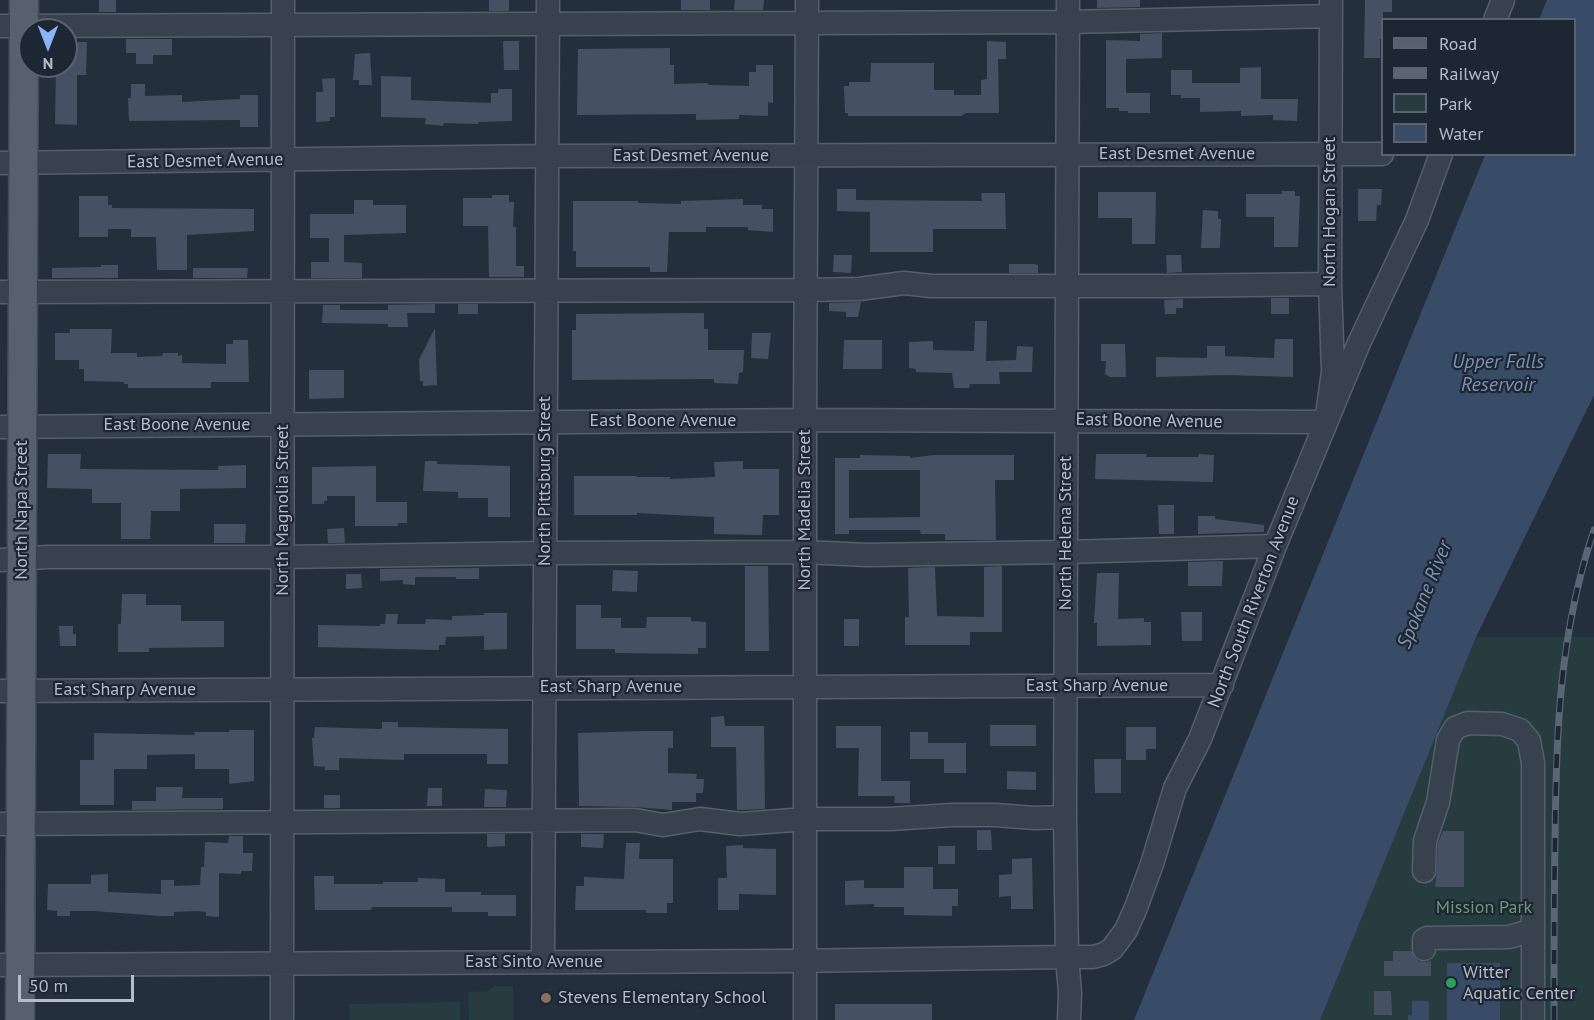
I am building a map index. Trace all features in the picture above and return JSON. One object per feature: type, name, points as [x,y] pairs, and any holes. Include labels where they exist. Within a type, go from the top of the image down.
[{"type":"main road","name":"North Napa Street","points":[[16,18],[12,163],[10,965],[20,1020]]},
{"type":"street","name":"North Magnolia Street","points":[[282,1020],[283,0]]},
{"type":"street","name":"North Pittsburg Street","points":[[543,962],[544,422],[548,0]]},
{"type":"street","name":"North Madelia Street","points":[[805,1020],[807,0]]},
{"type":"street","points":[[1496,18],[1503,0]]},
{"type":"street","points":[[16,18],[283,26],[807,23],[1067,11],[1331,8]]},
{"type":"street","name":"North Hogan Street","points":[[1326,422],[1333,372],[1329,153],[1331,8]]},
{"type":"street","name":"North Helena Street","points":[[1067,11],[1065,817],[1067,957]]},
{"type":"street","name":"East Desmet Avenue","points":[[12,163],[548,156],[1381,154]]},
{"type":"street","name":"North South Riverton Avenue","points":[[1067,957],[1093,957],[1104,954],[1112,949],[1126,930],[1152,864],[1175,788],[1200,739],[1326,422],[1359,344],[1417,220],[1440,156]]},
{"type":"street","points":[[12,292],[806,290],[859,289],[904,283],[931,286],[1330,284]]},
{"type":"street","name":"East Boone Avenue","points":[[11,427],[805,420],[1326,422]]},
{"type":"street","points":[[11,560],[47,556],[283,557],[545,553],[805,552],[867,555],[1275,546]]},
{"type":"street","name":"East Sharp Avenue","points":[[11,691],[1222,685]]},
{"type":"street","points":[[1424,871],[1425,841],[1438,802],[1448,740],[1455,728],[1468,723],[1480,723],[1502,724],[1520,730],[1529,741],[1533,763],[1533,1020]]},
{"type":"street","points":[[11,824],[635,820],[663,825],[700,819],[740,824],[806,819],[890,819],[995,814],[1035,818],[1065,817]]},
{"type":"street","points":[[1424,949],[1424,940],[1427,938],[1509,937],[1533,930]]},
{"type":"street","points":[[1067,957],[1070,993],[1069,1020]]},
{"type":"street","name":"East Sinto Avenue","points":[[10,965],[1067,957]]},
{"type":"green space","name":"Mission Park","points":[[1476,637],[1594,637],[1594,1020],[1320,1020]]},
{"type":"green space","points":[[494,986],[513,986],[513,1020],[469,1020],[468,992],[488,991]]},
{"type":"green space","points":[[460,1002],[460,1020],[350,1020],[349,1004]]},
{"type":"water","name":"Upper Falls Reservoir","points":[[1547,0],[1594,0],[1594,395],[1476,637],[1320,1020],[1134,1020],[1485,156],[1576,156],[1576,18],[1539,18]]},
{"type":"water","points":[[1447,963],[1500,963],[1500,1020],[1447,1020]]},
{"type":"water","points":[[1412,1001],[1429,1001],[1429,1020],[1408,1020],[1408,1015],[1412,1015]]},
{"type":"building","points":[[99,0],[116,0],[116,12],[99,12]]},
{"type":"building","points":[[489,0],[509,0],[509,11],[489,11]]},
{"type":"building","points":[[681,0],[710,0],[710,10],[681,10]]},
{"type":"building","points":[[735,0],[764,0],[763,10],[734,10]]},
{"type":"building","points":[[1097,0],[1140,0],[1140,7],[1097,8]]},
{"type":"building","points":[[1365,0],[1392,0],[1392,12],[1383,12],[1383,18],[1381,18],[1380,58],[1364,58]]},
{"type":"building","points":[[1162,33],[1162,58],[1126,59],[1126,93],[1150,93],[1150,113],[1128,113],[1128,111],[1119,111],[1119,108],[1106,108],[1106,40],[1140,41],[1140,34]]},
{"type":"building","points":[[126,39],[172,39],[172,55],[153,55],[153,64],[136,64],[136,53],[126,53]]},
{"type":"building","points":[[503,41],[519,41],[519,70],[504,70]]},
{"type":"building","points":[[987,41],[1006,42],[1006,59],[998,59],[999,113],[966,113],[961,116],[848,116],[848,113],[845,113],[844,86],[849,86],[849,82],[870,82],[871,63],[934,63],[934,90],[954,90],[954,95],[981,95],[981,80],[987,79]]},
{"type":"building","points":[[78,42],[87,42],[86,75],[78,75]]},
{"type":"building","points":[[670,48],[670,65],[674,65],[674,84],[708,83],[708,85],[749,86],[749,72],[756,72],[756,65],[773,65],[773,103],[768,102],[768,116],[739,115],[739,119],[696,120],[696,114],[577,115],[578,49]]},
{"type":"building","points":[[370,53],[372,85],[359,85],[359,80],[353,80],[355,54]]},
{"type":"building","points":[[1261,67],[1261,99],[1298,99],[1297,121],[1273,120],[1273,115],[1241,116],[1241,111],[1200,112],[1200,98],[1181,98],[1181,95],[1171,95],[1171,70],[1192,70],[1192,83],[1240,83],[1240,68]]},
{"type":"building","points":[[381,76],[411,77],[411,100],[491,103],[491,93],[498,93],[498,89],[512,89],[512,121],[478,122],[478,124],[444,123],[443,126],[425,124],[426,118],[381,117]]},
{"type":"building","points":[[56,78],[77,78],[77,125],[55,124]]},
{"type":"building","points":[[335,78],[335,117],[330,117],[330,121],[316,122],[316,92],[323,92],[322,79]]},
{"type":"building","points":[[131,84],[145,84],[145,96],[182,95],[182,102],[240,99],[240,95],[258,95],[258,127],[240,127],[240,120],[129,121],[128,98],[131,98]]},
{"type":"building","points":[[837,189],[856,189],[856,200],[982,201],[981,193],[1005,193],[1006,229],[933,229],[933,252],[870,252],[870,212],[837,211]]},
{"type":"building","points":[[1358,189],[1382,189],[1381,205],[1377,205],[1376,221],[1358,221]]},
{"type":"building","points":[[1282,191],[1295,191],[1295,196],[1300,196],[1298,247],[1274,247],[1274,217],[1246,217],[1246,194],[1282,194]]},
{"type":"building","points":[[1098,192],[1156,192],[1155,244],[1132,244],[1132,218],[1098,218]]},
{"type":"building","points":[[492,195],[509,195],[509,202],[514,202],[516,266],[524,266],[524,277],[489,277],[488,226],[463,226],[463,198],[492,198]]},
{"type":"building","points":[[79,196],[108,196],[108,205],[112,205],[112,208],[254,209],[254,231],[187,235],[187,270],[157,270],[156,237],[131,237],[131,229],[108,229],[108,237],[79,237]]},
{"type":"building","points":[[743,199],[743,205],[762,205],[762,209],[773,209],[773,232],[748,230],[748,227],[706,227],[706,232],[669,232],[667,272],[650,272],[650,267],[576,267],[576,251],[573,251],[573,201],[638,201],[638,203],[681,204],[681,201]]},
{"type":"building","points":[[354,200],[373,200],[373,205],[406,205],[406,233],[344,235],[344,262],[362,263],[362,278],[311,278],[311,262],[329,262],[329,238],[310,238],[310,214],[354,214]]},
{"type":"building","points":[[1203,210],[1218,211],[1218,219],[1221,219],[1220,248],[1201,248]]},
{"type":"building","points":[[834,255],[852,255],[851,273],[833,272]]},
{"type":"building","points":[[1166,255],[1181,255],[1182,272],[1167,273]]},
{"type":"building","points":[[1009,264],[1038,265],[1038,273],[1009,273]]},
{"type":"building","points":[[101,265],[118,265],[118,278],[52,278],[52,268],[101,267]]},
{"type":"building","points":[[193,268],[248,268],[247,278],[193,278]]},
{"type":"building","points":[[1271,298],[1289,298],[1289,314],[1271,314]]},
{"type":"building","points":[[1183,299],[1183,308],[1176,308],[1176,314],[1165,314],[1164,300]]},
{"type":"building","points":[[861,302],[858,317],[846,317],[846,312],[829,311],[829,303]]},
{"type":"building","points":[[435,304],[435,313],[407,313],[408,327],[388,327],[388,324],[322,323],[323,305],[340,305],[340,310],[388,310],[388,305]]},
{"type":"building","points":[[458,304],[478,304],[478,314],[458,314]]},
{"type":"building","points":[[704,313],[704,329],[708,329],[708,350],[744,350],[743,372],[739,373],[738,384],[714,383],[714,379],[572,380],[572,330],[576,330],[576,314]]},
{"type":"building","points":[[975,321],[987,321],[986,361],[1016,360],[1017,346],[1033,347],[1032,372],[999,372],[1000,384],[970,384],[969,388],[954,388],[952,373],[916,372],[916,369],[909,368],[909,342],[933,341],[933,350],[974,351]]},
{"type":"building","points":[[435,328],[437,385],[423,386],[423,381],[420,381],[419,360]]},
{"type":"building","points":[[70,329],[112,329],[111,353],[137,353],[137,357],[178,353],[178,356],[182,355],[182,363],[226,364],[226,344],[233,344],[233,340],[248,340],[249,382],[211,382],[211,388],[128,388],[128,384],[124,382],[84,381],[84,369],[79,369],[79,360],[55,360],[55,333],[70,333]]},
{"type":"building","points":[[752,333],[771,333],[768,359],[751,358]]},
{"type":"building","points":[[1275,339],[1293,339],[1293,377],[1225,375],[1156,377],[1156,357],[1207,358],[1207,346],[1225,346],[1225,356],[1274,358]]},
{"type":"building","points":[[844,340],[882,340],[882,369],[843,369]]},
{"type":"building","points":[[1101,344],[1125,344],[1126,377],[1110,377],[1105,374],[1106,361],[1101,361]]},
{"type":"building","points":[[309,370],[344,370],[344,398],[309,399]]},
{"type":"building","points":[[48,454],[81,454],[80,469],[218,470],[218,466],[246,465],[246,488],[180,489],[180,511],[151,511],[150,539],[121,539],[121,503],[92,503],[92,489],[47,488]]},
{"type":"building","points":[[1096,454],[1147,454],[1146,457],[1214,455],[1213,482],[1095,479]]},
{"type":"building","points":[[860,455],[910,456],[910,458],[933,455],[1014,455],[1014,480],[995,480],[996,540],[945,540],[945,534],[921,534],[920,530],[849,530],[849,534],[835,534],[835,458],[860,458]],"holes":[[[849,470],[920,470],[920,517],[849,518]]]},
{"type":"building","points":[[425,461],[437,461],[437,464],[510,466],[510,517],[488,517],[488,498],[458,498],[458,492],[423,491]]},
{"type":"building","points":[[743,461],[743,469],[779,469],[779,515],[763,515],[762,535],[714,534],[714,517],[637,513],[637,515],[574,515],[574,476],[670,477],[670,479],[715,477],[714,462]]},
{"type":"building","points":[[376,466],[376,502],[407,502],[407,523],[398,523],[398,526],[355,526],[355,496],[327,496],[324,504],[312,504],[312,467]]},
{"type":"building","points":[[1158,505],[1174,505],[1174,534],[1159,534]]},
{"type":"building","points":[[1198,516],[1215,516],[1215,519],[1264,525],[1264,532],[1198,534]]},
{"type":"building","points":[[214,524],[246,524],[245,543],[214,543]]},
{"type":"building","points":[[344,528],[345,543],[328,543],[327,529]]},
{"type":"building","points":[[1223,561],[1222,586],[1188,586],[1188,562]]},
{"type":"building","points":[[745,566],[768,566],[769,651],[745,651]]},
{"type":"building","points":[[1002,566],[1002,632],[970,632],[970,645],[905,645],[905,617],[909,617],[908,568],[935,567],[937,616],[984,617],[984,567]]},
{"type":"building","points":[[479,568],[479,579],[415,577],[415,585],[403,584],[403,580],[380,581],[380,569]]},
{"type":"building","points":[[613,570],[638,571],[637,592],[612,591]]},
{"type":"building","points":[[1097,573],[1119,573],[1118,619],[1144,618],[1144,622],[1151,622],[1151,645],[1097,646],[1097,623],[1094,623]]},
{"type":"building","points":[[346,574],[361,574],[362,588],[346,589]]},
{"type":"building","points":[[122,594],[146,594],[146,605],[181,605],[181,621],[224,621],[224,647],[149,648],[149,652],[118,652],[118,624],[121,624]]},
{"type":"building","points":[[576,605],[601,605],[601,618],[621,618],[621,628],[646,628],[647,617],[691,617],[691,621],[706,622],[706,648],[698,648],[698,654],[615,653],[615,649],[576,649]]},
{"type":"building","points":[[1181,612],[1202,612],[1202,641],[1182,641]]},
{"type":"building","points":[[484,613],[507,613],[507,649],[484,650],[484,636],[446,637],[445,645],[439,645],[439,650],[318,647],[318,625],[380,626],[380,624],[385,624],[386,614],[398,614],[397,624],[425,624],[426,619],[452,620],[452,616],[484,615]]},
{"type":"building","points":[[844,619],[859,619],[859,646],[844,646]]},
{"type":"building","points":[[59,626],[73,626],[76,646],[60,646]]},
{"type":"building","points":[[724,716],[725,726],[764,726],[765,809],[737,810],[736,747],[711,747],[711,717]]},
{"type":"building","points":[[382,722],[398,722],[398,727],[508,729],[508,764],[487,764],[487,754],[404,754],[404,760],[339,758],[339,770],[325,770],[325,767],[314,766],[312,738],[314,738],[315,727],[380,729]]},
{"type":"building","points":[[990,725],[1036,725],[1036,746],[990,746]]},
{"type":"building","points":[[836,726],[881,726],[881,781],[910,781],[910,803],[894,803],[895,796],[858,796],[859,748],[836,748]]},
{"type":"building","points":[[1126,727],[1156,727],[1156,749],[1146,749],[1146,760],[1126,760]]},
{"type":"building","points":[[229,730],[254,730],[254,781],[229,784],[229,769],[195,769],[195,754],[147,755],[147,769],[114,769],[114,805],[80,805],[80,760],[94,760],[94,733],[195,735],[194,732],[229,732]]},
{"type":"building","points":[[673,731],[673,748],[668,748],[668,773],[697,774],[696,779],[704,779],[703,793],[696,793],[696,802],[672,802],[672,810],[579,806],[578,733]]},
{"type":"building","points":[[910,732],[928,732],[928,743],[966,743],[966,773],[944,773],[944,759],[910,759]]},
{"type":"building","points":[[1094,759],[1121,759],[1121,793],[1095,793]]},
{"type":"building","points":[[1007,771],[1036,772],[1036,790],[1007,789]]},
{"type":"building","points":[[156,787],[183,787],[182,798],[223,798],[223,809],[132,810],[132,801],[156,801]]},
{"type":"building","points":[[428,788],[442,788],[442,806],[427,806]]},
{"type":"building","points":[[485,789],[507,790],[506,807],[484,807]]},
{"type":"building","points":[[324,795],[340,795],[340,808],[324,808]]},
{"type":"building","points":[[977,830],[991,830],[992,850],[977,850]]},
{"type":"building","points":[[1443,831],[1464,831],[1464,887],[1435,887],[1438,843]]},
{"type":"building","points":[[487,834],[505,834],[505,846],[487,847]]},
{"type":"building","points":[[581,834],[604,834],[603,848],[581,847]]},
{"type":"building","points":[[229,836],[243,836],[243,853],[253,853],[252,871],[241,871],[241,874],[219,873],[219,917],[206,916],[206,912],[198,911],[174,912],[174,916],[160,916],[70,911],[70,916],[57,916],[57,911],[47,910],[48,884],[91,884],[91,875],[108,874],[108,892],[161,894],[161,880],[174,880],[174,886],[200,885],[201,867],[204,867],[205,842],[228,843]]},
{"type":"building","points":[[626,843],[640,843],[639,859],[673,859],[673,903],[667,903],[667,913],[646,913],[646,910],[575,910],[576,886],[584,886],[584,877],[624,879]]},
{"type":"building","points":[[743,845],[743,848],[776,849],[776,895],[739,894],[739,910],[718,910],[718,878],[727,878],[726,846]]},
{"type":"building","points":[[938,846],[955,846],[955,864],[938,864]]},
{"type":"building","points":[[1032,858],[1033,909],[1011,909],[1011,896],[999,897],[999,875],[1012,874],[1012,859]]},
{"type":"building","points":[[904,867],[933,867],[933,889],[958,889],[958,906],[952,906],[952,916],[904,915],[904,907],[874,907],[874,904],[845,905],[845,881],[864,880],[864,888],[904,888]]},
{"type":"building","points":[[314,876],[334,876],[334,884],[418,882],[418,878],[445,879],[445,892],[516,895],[516,916],[488,916],[488,912],[452,912],[452,907],[315,910]]},
{"type":"building","points":[[1393,951],[1411,951],[1418,961],[1431,961],[1431,976],[1384,976],[1384,961],[1393,961]]},
{"type":"building","points":[[1374,991],[1391,991],[1392,1015],[1374,1015]]},
{"type":"building","points":[[835,1004],[932,1004],[932,1020],[835,1020]]},
{"type":"railway","points":[[1554,1020],[1556,802],[1562,684],[1573,607],[1594,530]]},
{"type":"place","name":"Witter Aquatic Center","points":[[1451,983]]},
{"type":"place","name":"Stevens Elementary School","points":[[546,998]]},
{"type":"water label","name":"Spokane River","points":[[1425,595]]}]
